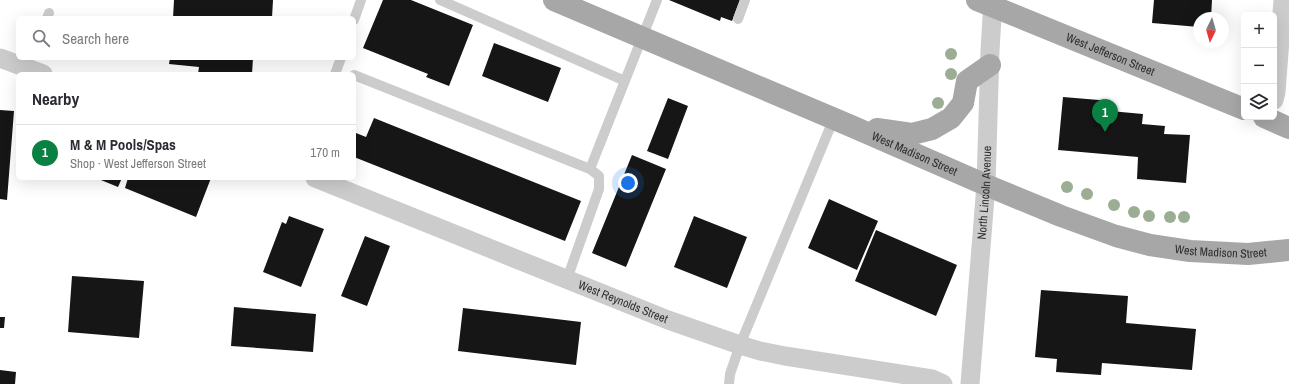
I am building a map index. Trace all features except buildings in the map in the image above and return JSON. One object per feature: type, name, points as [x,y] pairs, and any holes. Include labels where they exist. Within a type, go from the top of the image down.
[{"type":"main road","name":"West Madison Street","points":[[554,0],[576,4],[642,37],[986,185],[1102,231],[1150,245],[1190,251],[1248,254],[1289,250]]},
{"type":"main road","name":"West Jefferson Street","points":[[987,2],[1241,108]]},
{"type":"main road","points":[[842,122],[912,134],[932,129],[951,118],[963,103],[967,81],[990,65]]},
{"type":"main road","points":[[1277,119],[1289,128]]},
{"type":"street","points":[[1277,84],[1283,0]]},
{"type":"street","name":"North Lincoln Avenue","points":[[970,384],[986,185],[990,65],[987,2]]},
{"type":"street","points":[[0,58],[34,67]]},
{"type":"street","name":"West Reynolds Street","points":[[320,180],[668,320],[740,345],[785,356],[932,379],[943,384]]},
{"type":"lane","points":[[355,16],[361,0]]},
{"type":"lane","points":[[440,0],[625,80]]},
{"type":"lane","points":[[738,19],[745,0]]},
{"type":"lane","points":[[590,169],[655,1]]},
{"type":"lane","points":[[336,71],[340,60]]},
{"type":"lane","points":[[356,75],[590,169],[599,176],[599,189],[567,279]]},
{"type":"lane","points":[[729,384],[730,374],[740,345],[842,122]]},
{"type":"place","name":"M & M Pools/Spas","points":[[1105,132]]}]
